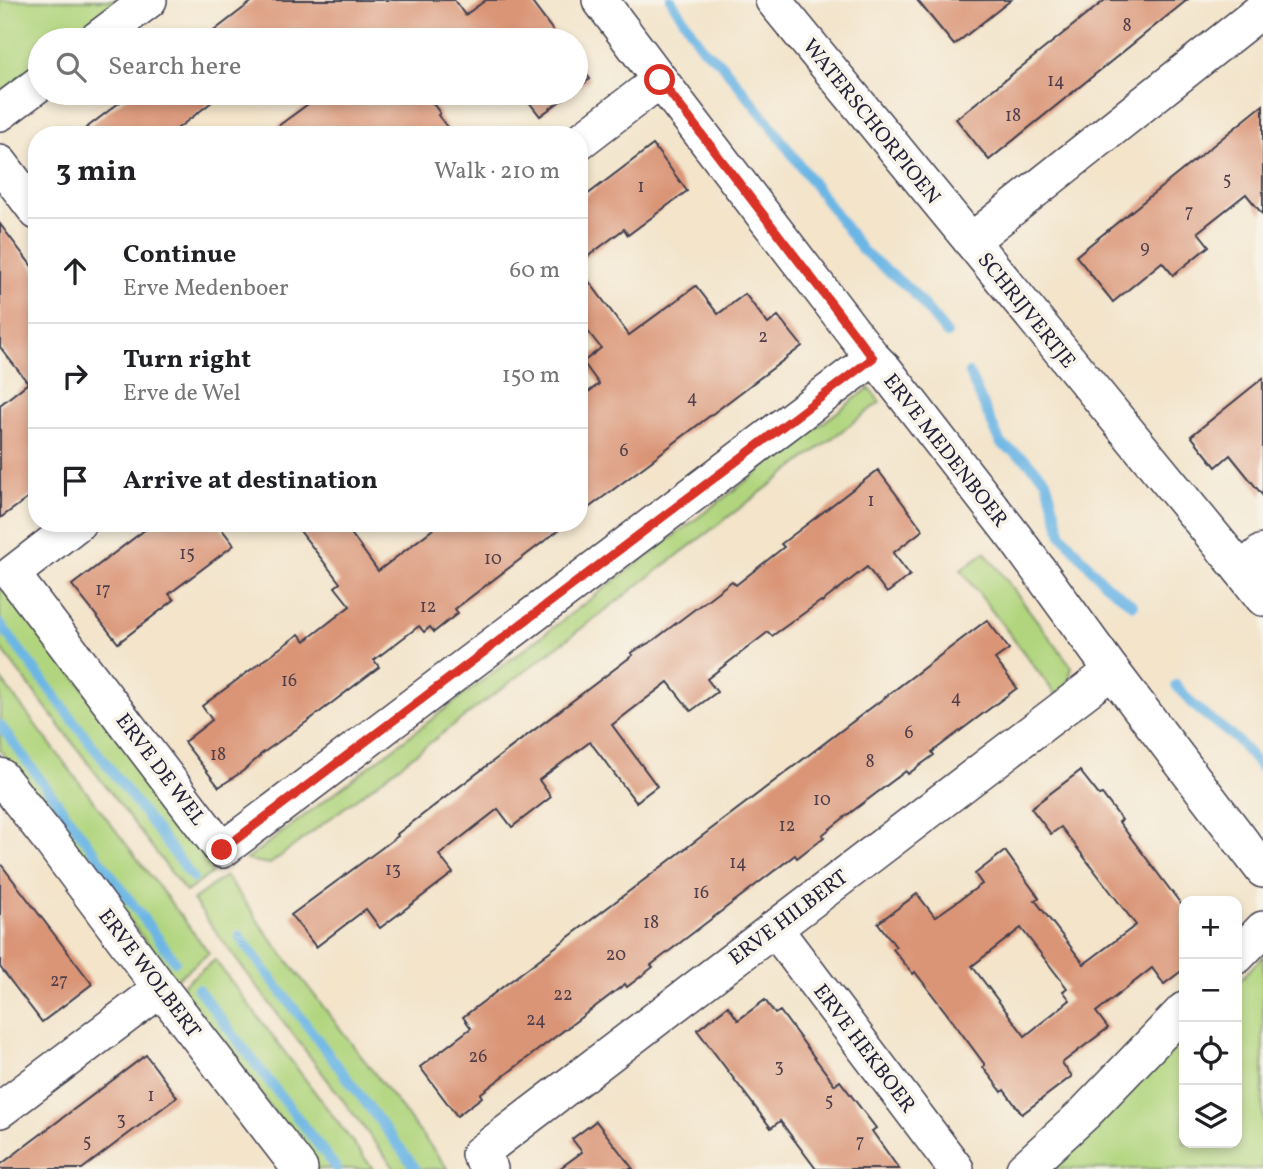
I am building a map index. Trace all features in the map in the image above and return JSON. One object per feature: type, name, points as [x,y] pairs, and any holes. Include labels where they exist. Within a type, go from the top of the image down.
[{"type":"street","points":[[112,28],[149,0]]},
{"type":"street","name":"ERVE MEDENBOER","points":[[600,0],[873,358],[1016,539],[1263,870]]},
{"type":"street","name":"WATERSCHORPIOEN","points":[[773,0],[971,241]]},
{"type":"street","name":"SCHRIJVERTJE","points":[[1263,9],[971,241],[1252,561],[1263,598]]},
{"type":"street","points":[[588,135],[660,80]]},
{"type":"street","points":[[0,113],[28,92]]},
{"type":"street","points":[[0,163],[28,200]]},
{"type":"street","name":"ERVE DE WEL","points":[[66,532],[12,574],[222,850],[873,358]]},
{"type":"street","name":"ERVE HILBERT","points":[[490,1169],[479,1154],[1112,671]]},
{"type":"street","name":"ERVE WOLBERT","points":[[0,776],[300,1169]]},
{"type":"street","name":"ERVE HEKBOER","points":[[774,928],[956,1169]]},
{"type":"street","points":[[1242,951],[1263,929]]},
{"type":"street","points":[[0,1110],[160,989]]},
{"type":"street","points":[[1024,1169],[1084,1114],[1179,1015]]},
{"type":"green space","points":[[0,0],[123,0],[86,28],[28,28],[28,72],[0,93]]},
{"type":"green space","points":[[869,388],[880,402],[270,864],[246,860]]},
{"type":"green space","points":[[985,552],[1072,667],[1067,687],[1056,695],[961,570]]},
{"type":"green space","points":[[0,578],[220,867],[186,892],[0,647]]},
{"type":"green space","points":[[0,678],[209,953],[175,980],[0,750]]},
{"type":"green space","points":[[225,876],[448,1169],[395,1169],[193,900]]},
{"type":"green space","points":[[1263,956],[1263,1169],[1049,1169],[1179,1041],[1179,1148],[1242,1148],[1242,978]]},
{"type":"green space","points":[[215,960],[373,1169],[317,1169],[180,987]]},
{"type":"building","points":[[254,0],[454,0],[465,15],[486,0],[530,0],[551,28],[218,28]]},
{"type":"building","points":[[917,0],[1011,0],[954,45]]},
{"type":"building","points":[[1105,0],[1187,0],[989,160],[956,119]]},
{"type":"building","points":[[116,105],[208,105],[181,126],[89,126]]},
{"type":"building","points":[[307,105],[434,105],[446,126],[278,126]]},
{"type":"building","points":[[531,105],[555,105],[540,116]]},
{"type":"building","points":[[1263,105],[1263,215],[1246,194],[1198,232],[1209,246],[1173,275],[1162,262],[1113,302],[1076,256]]},
{"type":"building","points":[[653,145],[687,191],[628,235],[624,229],[588,256],[588,194]]},
{"type":"building","points":[[0,224],[28,261],[28,383],[0,347]]},
{"type":"building","points":[[588,280],[629,335],[696,286],[718,314],[745,294],[768,324],[778,316],[802,346],[588,508],[588,392],[599,384],[588,369],[588,358],[601,348],[588,331]]},
{"type":"building","points":[[1263,378],[1263,496],[1230,455],[1216,467],[1191,436]]},
{"type":"building","points":[[28,383],[28,498],[0,518],[0,405]]},
{"type":"building","points":[[878,470],[923,530],[893,553],[910,575],[887,593],[867,567],[772,636],[768,632],[707,679],[717,692],[691,711],[668,682],[612,725],[657,786],[636,802],[590,742],[539,780],[551,797],[512,827],[498,809],[439,855],[453,873],[380,928],[366,909],[316,947],[291,915],[633,655],[631,653],[654,640],[732,581],[736,585],[784,547],[781,544]]},
{"type":"building","points":[[142,532],[224,532],[234,545],[169,594],[174,600],[118,643],[72,585]]},
{"type":"building","points":[[301,532],[350,532],[378,571],[429,532],[556,532],[455,609],[458,613],[434,632],[430,627],[424,632],[419,626],[374,660],[379,667],[219,787],[184,742],[212,720],[202,706],[299,634],[305,641],[350,606],[335,587],[340,583]]},
{"type":"building","points":[[987,620],[1009,649],[995,659],[1017,688],[932,752],[934,755],[908,774],[906,771],[822,835],[824,837],[797,858],[795,855],[651,965],[653,967],[627,987],[625,984],[480,1094],[482,1097],[457,1116],[420,1067],[471,1028],[463,1017]]},
{"type":"building","points":[[1080,771],[1122,820],[1119,822],[1179,901],[1179,973],[1164,984],[1152,968],[1096,1012],[1108,1028],[1062,1063],[1072,1076],[1022,1114],[983,1067],[985,1065],[915,972],[913,974],[893,949],[896,947],[878,923],[917,894],[935,917],[982,884],[975,874],[1005,851],[1039,898],[1035,900],[1084,964],[1136,925],[1061,827],[1051,834],[1031,808]],"holes":[[[1021,928],[1067,988],[1063,991],[1070,1000],[1025,1036],[972,966]]]},
{"type":"building","points":[[0,863],[92,984],[42,1022],[0,967]]},
{"type":"building","points":[[765,1000],[775,1014],[780,1011],[835,1085],[840,1081],[876,1128],[872,1131],[899,1169],[816,1169],[780,1121],[771,1128],[697,1030],[728,1006],[738,1020]]},
{"type":"building","points":[[146,1055],[177,1097],[82,1169],[0,1169],[0,1165]]},
{"type":"building","points":[[596,1121],[633,1169],[559,1169],[582,1152],[572,1139]]},
{"type":"waterway","points":[[671,0],[703,49],[720,62],[769,123],[862,250],[912,291],[947,334]]},
{"type":"waterway","points":[[969,373],[1001,444],[1025,459],[1046,480],[1062,535],[1104,583],[1133,605]]},
{"type":"waterway","points":[[0,624],[193,878]]},
{"type":"waterway","points":[[1176,685],[1194,706],[1236,739],[1263,770]]},
{"type":"waterway","points":[[0,725],[175,961]]},
{"type":"waterway","points":[[239,936],[416,1169]]},
{"type":"waterway","points":[[198,989],[337,1169]]},
{"type":"route","points":[[222,850],[873,358],[660,80]]}]
